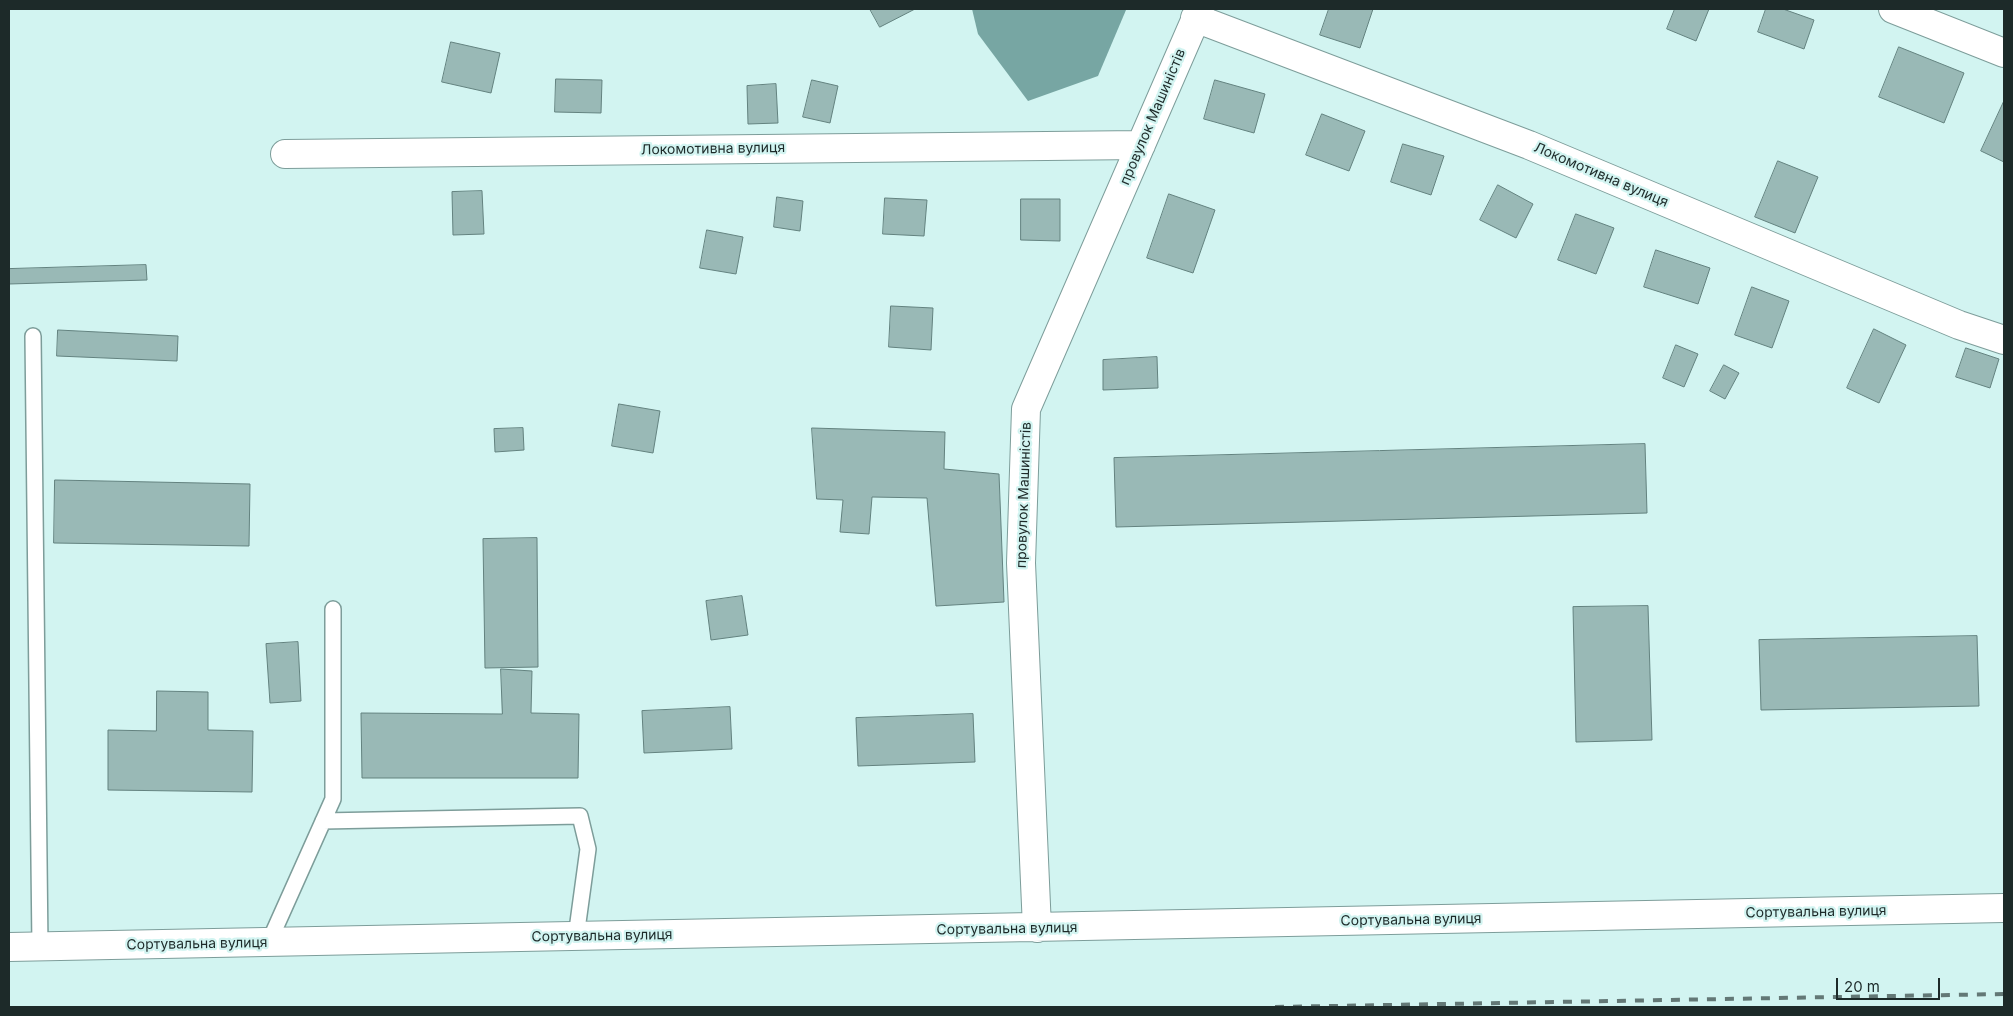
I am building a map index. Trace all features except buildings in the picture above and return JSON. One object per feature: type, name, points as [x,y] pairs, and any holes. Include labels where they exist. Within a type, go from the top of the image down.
[{"type":"street","points":[[1893,9],[2004,53]]},
{"type":"street","name":"провулок Машиністів","points":[[1037,928],[1021,563],[1026,409],[1198,13]]},
{"type":"street","name":"Локомотивна вулиця","points":[[1198,13],[1529,145],[1959,325],[2004,340]]},
{"type":"street","name":"Локомотивна вулиця","points":[[285,154],[1142,145]]},
{"type":"street","name":"Сортувальна вулиця","points":[[9,948],[2004,908]]},
{"type":"lane","points":[[33,336],[40,947]]},
{"type":"lane","points":[[269,942],[333,799],[333,610]]},
{"type":"lane","points":[[323,821],[580,816],[588,849],[576,936]]},
{"type":"water","points":[[972,9],[1126,10],[1098,76],[1028,101],[978,34]]},
{"type":"railway","points":[[1275,1007],[2004,994]]}]
